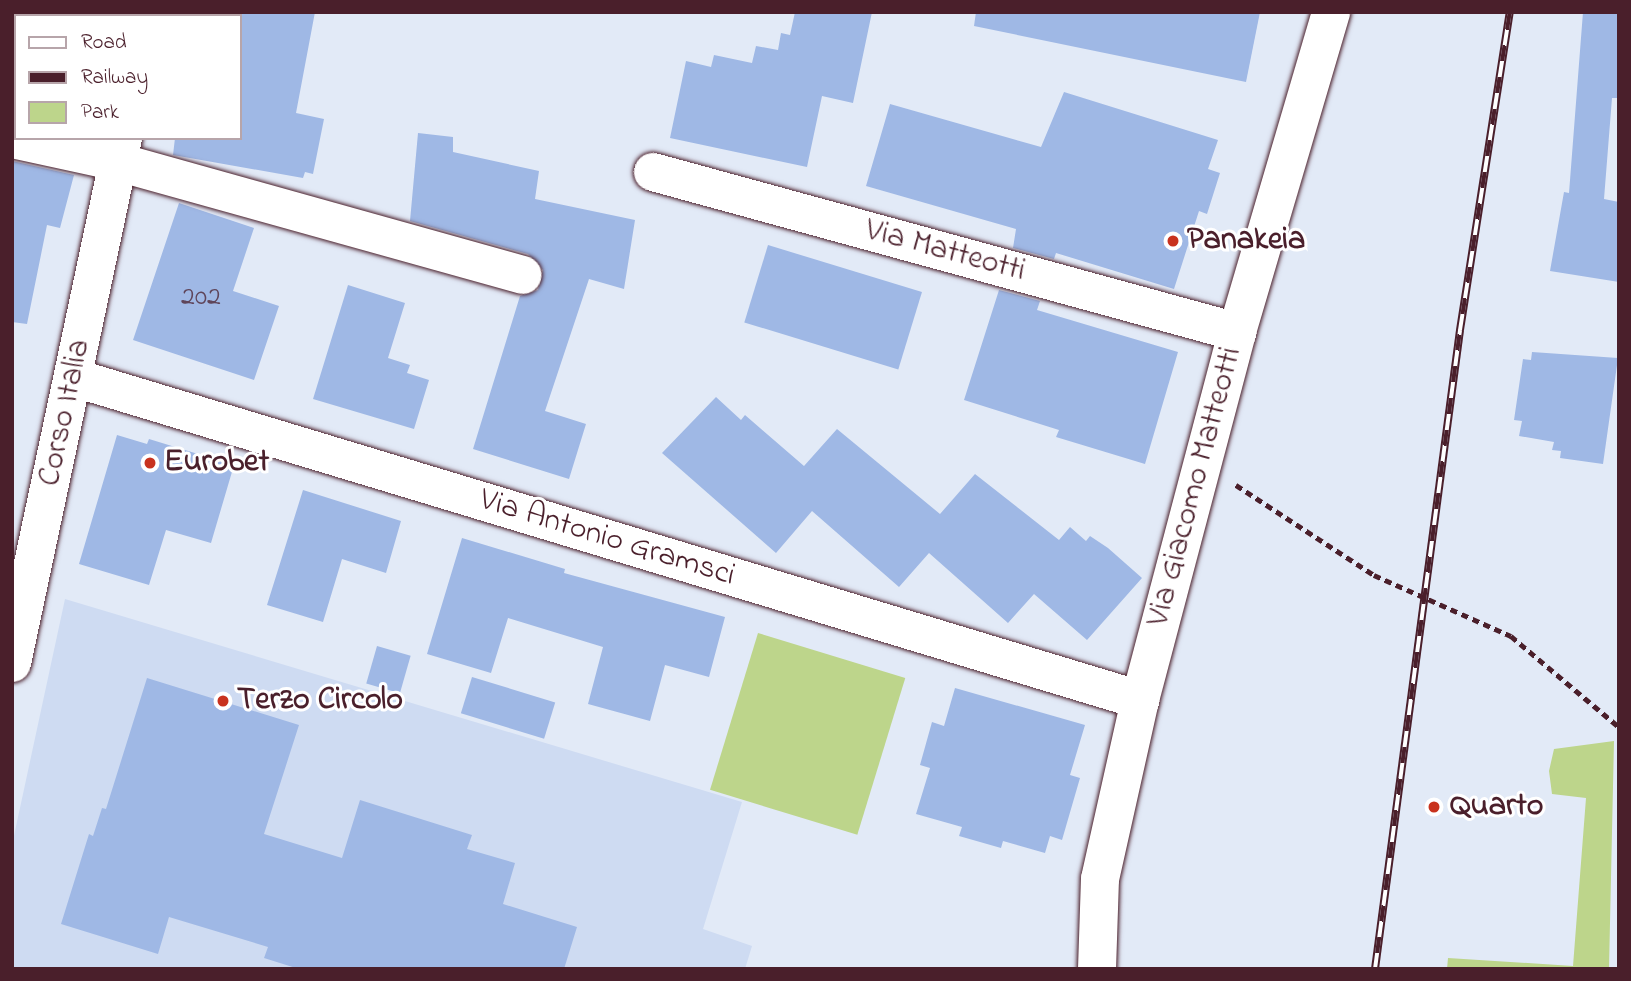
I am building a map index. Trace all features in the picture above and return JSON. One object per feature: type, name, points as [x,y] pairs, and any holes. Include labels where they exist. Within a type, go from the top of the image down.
[{"type":"street","name":"Via Giacomo Matteotti","points":[[1097,969],[1100,879],[1140,700],[1237,332],[1331,12]]},
{"type":"street","points":[[22,140],[121,150],[522,275]]},
{"type":"street","name":"Corso Italia","points":[[12,663],[75,378],[121,150]]},
{"type":"street","name":"Via Matteotti","points":[[653,172],[1237,332]]},
{"type":"street","name":"Via Antonio Gramsci","points":[[75,378],[1140,700]]},
{"type":"path","points":[[1203,463],[1374,575],[1511,636],[1619,727]]},
{"type":"shaded area","name":"Terzo Circolo","points":[[65,599],[742,802],[703,929],[752,946],[745,969],[12,969],[12,845]]},
{"type":"green space","points":[[758,633],[905,678],[857,835],[710,790]]},
{"type":"green space","points":[[1614,741],[1609,969],[1447,969],[1448,958],[1573,966],[1586,798],[1552,794],[1549,771],[1554,749]]},
{"type":"building","points":[[315,12],[296,113],[324,119],[313,174],[305,172],[303,178],[173,155],[175,140],[242,140],[240,14]]},
{"type":"building","points":[[795,12],[872,12],[853,103],[822,96],[807,167],[670,138],[686,61],[711,67],[714,55],[752,63],[756,46],[778,50],[781,33],[790,35]]},
{"type":"building","points":[[976,12],[1260,12],[1246,82],[974,26]]},
{"type":"building","points":[[1583,12],[1619,12],[1619,98],[1612,98],[1604,199],[1619,202],[1619,282],[1550,271],[1564,192],[1569,193]]},
{"type":"building","points":[[1064,92],[1218,140],[1208,169],[1220,173],[1207,214],[1199,211],[1174,289],[1056,253],[1054,259],[1013,248],[1016,229],[866,186],[890,104],[1041,147]]},
{"type":"building","points":[[418,133],[453,137],[453,152],[539,171],[535,199],[635,220],[624,289],[589,279],[545,411],[586,424],[569,479],[473,449],[520,296],[538,290],[543,270],[528,254],[410,221]]},
{"type":"building","points":[[12,161],[74,175],[60,228],[47,225],[27,324],[12,322]]},
{"type":"building","points":[[179,203],[254,228],[233,291],[279,306],[254,380],[133,340]]},
{"type":"building","points":[[768,245],[922,292],[898,370],[744,322]]},
{"type":"building","points":[[348,285],[405,303],[388,358],[410,365],[407,373],[429,380],[414,429],[313,399]]},
{"type":"building","points":[[999,290],[1040,301],[1037,310],[1178,352],[1145,464],[1056,437],[1059,430],[964,400]]},
{"type":"building","points":[[1532,352],[1618,358],[1603,464],[1560,458],[1561,451],[1552,450],[1554,442],[1519,436],[1522,421],[1514,420],[1523,359],[1531,360]]},
{"type":"building","points":[[716,397],[741,420],[745,415],[804,466],[837,429],[940,514],[975,474],[1059,540],[1070,527],[1086,541],[1090,536],[1142,578],[1087,640],[1034,594],[1008,623],[929,553],[899,587],[812,511],[776,553],[662,453]]},
{"type":"building","points":[[117,435],[147,444],[149,439],[234,465],[211,543],[166,530],[149,585],[79,564]]},
{"type":"building","points":[[303,490],[401,521],[386,573],[342,559],[323,622],[267,605]]},
{"type":"building","points":[[462,538],[565,569],[564,573],[725,617],[709,677],[665,665],[650,721],[588,704],[603,647],[508,618],[491,673],[427,654]]},
{"type":"building","points":[[377,646],[411,656],[400,693],[366,683]]},
{"type":"building","points":[[472,677],[555,702],[544,739],[461,713]]},
{"type":"building","points":[[147,678],[299,725],[264,834],[342,858],[360,800],[472,835],[467,849],[515,863],[503,904],[577,927],[564,969],[299,969],[264,958],[268,947],[169,917],[158,954],[61,924],[89,834],[93,836],[102,808],[106,809]]},
{"type":"building","points":[[955,688],[1085,725],[1070,775],[1080,778],[1062,840],[1050,836],[1045,853],[1003,841],[1001,848],[959,836],[962,827],[916,814],[930,768],[920,765],[932,722],[944,726]]},
{"type":"railway","points":[[1375,969],[1460,330],[1510,12]]},
{"type":"place","name":"Panakeia","points":[[1173,241]]},
{"type":"place","name":"Eurobet","points":[[150,463]]},
{"type":"place","name":"Terzo Circolo","points":[[223,701]]},
{"type":"place","name":"Quarto","points":[[1434,807]]}]
